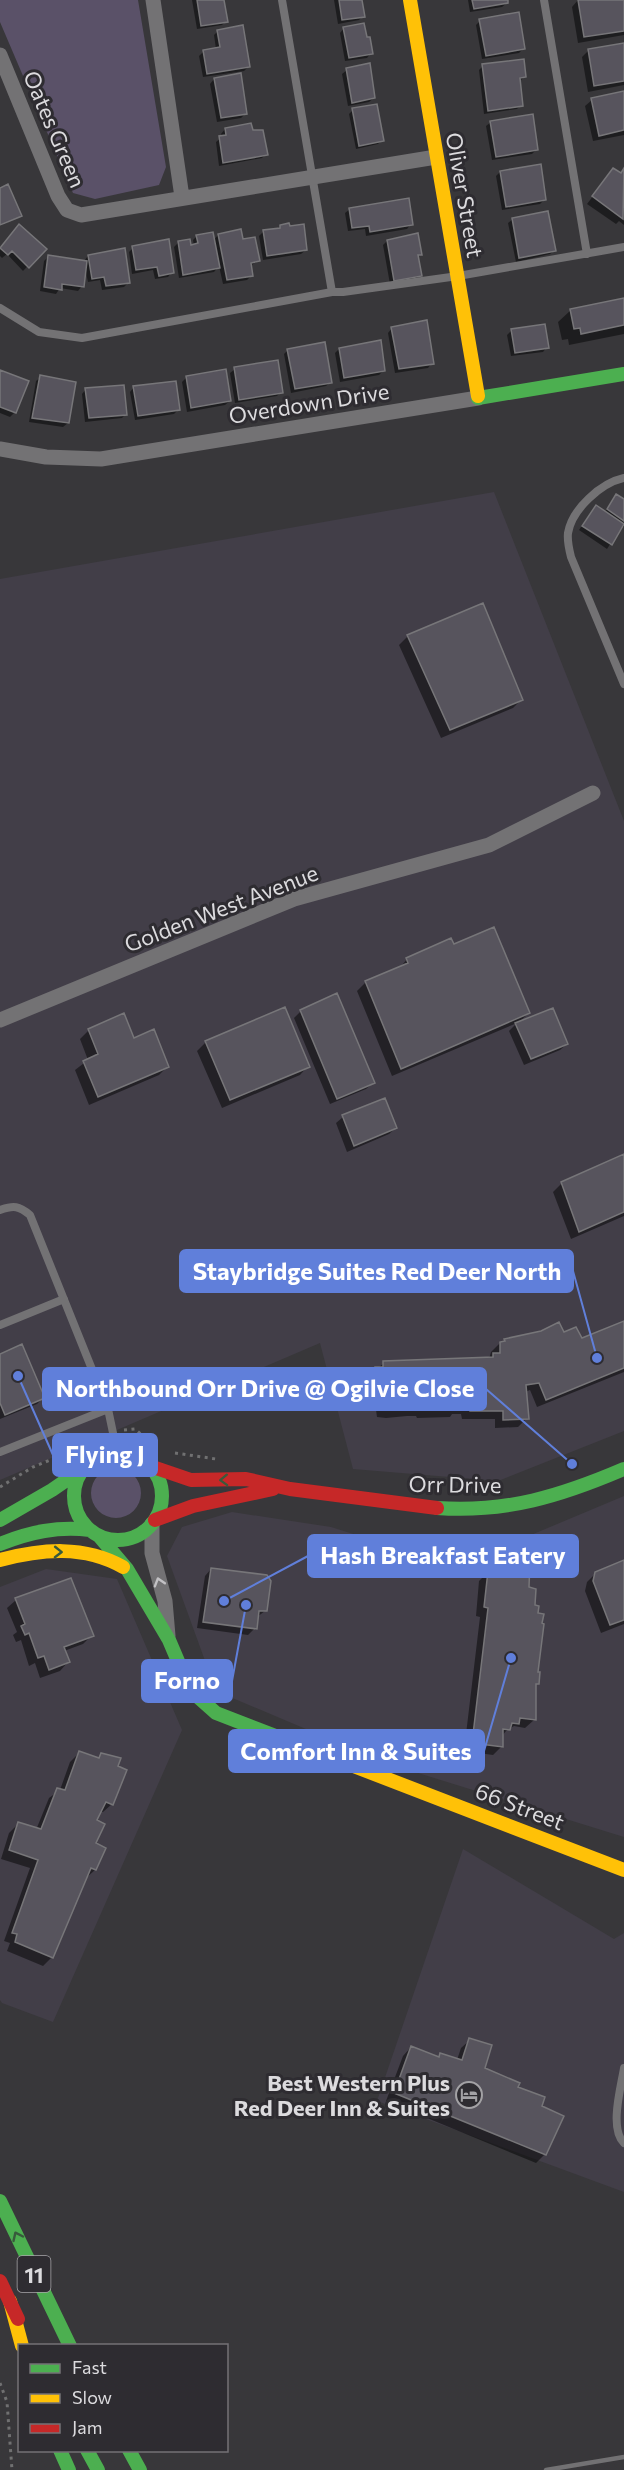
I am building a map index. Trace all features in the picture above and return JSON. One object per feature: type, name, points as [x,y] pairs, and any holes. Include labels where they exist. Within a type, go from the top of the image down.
[{"type":"main road","name":"Oliver Street","points":[[410,0],[478,398]]},
{"type":"main road","name":"Overdown Drive","points":[[478,398],[624,374]]},
{"type":"main road","points":[[0,1520],[52,1490],[94,1459],[117,1452],[135,1456],[150,1466],[158,1478],[162,1492],[161,1507],[154,1522],[141,1534],[128,1539],[113,1540],[70,1527],[28,1532],[0,1544]]},
{"type":"main road","name":"Orr Drive","points":[[150,1466],[191,1480],[246,1479],[281,1487],[435,1509],[488,1509],[548,1497],[624,1469]]},
{"type":"main road","points":[[85,1467],[74,1492],[81,1519],[94,1533]]},
{"type":"main road","name":"Orr Drive","points":[[154,1522],[193,1506],[281,1487]]},
{"type":"main road","name":"66 Street","points":[[94,1533],[114,1549],[129,1570],[168,1639],[192,1692],[216,1713],[624,1870]]},
{"type":"main road","points":[[0,1560],[39,1552],[86,1552],[115,1561],[129,1570]]},
{"type":"main road","name":"11","points":[[0,2201],[69,2344]]},
{"type":"main road","name":"11","points":[[0,2281],[30,2344]]},
{"type":"main road","points":[[10,2301],[21,2344]]},
{"type":"main road","points":[[60,2452],[69,2470]]},
{"type":"main road","points":[[88,2452],[98,2470]]},
{"type":"main road","points":[[130,2452],[140,2470]]},
{"type":"street","points":[[153,0],[182,197]]},
{"type":"street","name":"Oates Green","points":[[0,55],[58,196],[67,210],[81,215],[436,157]]},
{"type":"street","name":"Overdown Drive","points":[[0,449],[46,457],[101,459],[478,398]]},
{"type":"street","name":"Golden West Avenue","points":[[0,1020],[294,899],[489,845],[593,793]]},
{"type":"street","name":"66 Street","points":[[154,1522],[152,1553],[165,1601],[168,1639]]},
{"type":"lane","points":[[282,0],[332,292]]},
{"type":"lane","points":[[544,0],[586,254]]},
{"type":"lane","points":[[0,308],[39,332],[82,338],[332,292],[458,276],[624,247]]},
{"type":"lane","points":[[624,478],[608,484],[591,495],[568,530],[571,557],[624,684]]},
{"type":"lane","points":[[0,1210],[10,1206],[20,1206],[30,1215],[108,1409],[117,1452]]},
{"type":"lane","points":[[0,1325],[64,1299]]},
{"type":"lane","points":[[0,1452],[108,1409]]},
{"type":"lane","points":[[624,2068],[617,2110],[617,2132],[624,2143]]},
{"type":"path","points":[[132,1428],[140,1431],[159,1449]]},
{"type":"path","points":[[0,1487],[33,1467],[78,1448]]},
{"type":"path","points":[[171,1453],[217,1459]]},
{"type":"path","points":[[0,2383],[7,2402],[12,2470]]},
{"type":"shaded area","points":[[0,0],[138,0],[166,167],[159,185],[95,199],[73,193],[0,22]]},
{"type":"shaded area","points":[[494,492],[624,821],[624,1431],[498,1481],[353,1469],[320,1343],[0,1480],[0,579]]},
{"type":"shaded area","points":[[111,1468],[121,1468],[134,1475],[141,1488],[141,1498],[134,1511],[121,1518],[111,1518],[102,1514],[95,1507],[91,1498],[91,1488],[95,1479],[102,1472]]},
{"type":"shaded area","points":[[624,1496],[624,1837],[386,1763],[216,1691],[167,1556],[182,1527],[232,1512],[331,1527],[404,1550],[531,1535]]},
{"type":"shaded area","points":[[46,1569],[117,1579],[182,1730],[53,2022],[2,2003],[0,2000],[0,1587]]},
{"type":"shaded area","points":[[463,1849],[614,1939],[624,1933],[624,2192],[377,2101]]},
{"type":"building","points":[[197,0],[224,0],[228,22],[201,26]]},
{"type":"building","points":[[339,0],[362,0],[365,17],[342,20]]},
{"type":"building","points":[[472,0],[508,0],[508,3],[474,9]]},
{"type":"building","points":[[578,0],[624,0],[624,31],[584,37]]},
{"type":"building","points":[[519,12],[525,49],[486,56],[479,19]]},
{"type":"building","points":[[364,23],[367,37],[370,37],[373,54],[349,58],[343,27]]},
{"type":"building","points":[[243,25],[250,67],[207,74],[203,50],[220,47],[217,30]]},
{"type":"building","points":[[624,43],[624,81],[594,86],[588,49]]},
{"type":"building","points":[[524,59],[526,77],[520,78],[523,106],[488,111],[482,64]]},
{"type":"building","points":[[370,63],[375,98],[352,103],[346,68]]},
{"type":"building","points":[[241,73],[247,114],[221,118],[214,78]]},
{"type":"building","points":[[624,91],[624,130],[599,136],[591,98]]},
{"type":"building","points":[[377,104],[384,141],[359,146],[352,108]]},
{"type":"building","points":[[533,114],[538,150],[496,157],[490,121]]},
{"type":"building","points":[[251,123],[253,130],[263,130],[268,155],[223,163],[219,136],[226,135],[225,128]]},
{"type":"building","points":[[541,164],[546,200],[506,207],[500,171]]},
{"type":"building","points":[[613,168],[621,173],[624,168],[623,219],[592,196]]},
{"type":"building","points":[[8,184],[22,216],[0,225],[0,188]]},
{"type":"building","points":[[409,198],[413,225],[370,232],[369,226],[352,228],[349,208]]},
{"type":"building","points":[[548,211],[556,251],[519,258],[512,218]]},
{"type":"building","points":[[289,223],[290,226],[304,224],[307,250],[267,256],[263,230],[280,228],[280,225]]},
{"type":"building","points":[[19,224],[47,249],[29,268],[12,251],[8,255],[0,248]]},
{"type":"building","points":[[241,229],[243,239],[255,237],[260,261],[251,263],[253,276],[227,280],[218,234]]},
{"type":"building","points":[[213,232],[220,268],[183,275],[178,241],[190,239],[191,245],[198,243],[196,235]]},
{"type":"building","points":[[418,233],[422,255],[418,255],[422,276],[394,281],[387,240]]},
{"type":"building","points":[[169,239],[174,273],[159,276],[157,267],[136,270],[132,246]]},
{"type":"building","points":[[125,248],[130,283],[106,286],[104,277],[92,279],[88,255]]},
{"type":"building","points":[[48,255],[87,261],[84,287],[62,284],[62,290],[44,287]]},
{"type":"building","points":[[624,298],[624,325],[581,334],[580,328],[574,329],[570,309]]},
{"type":"building","points":[[427,320],[434,364],[399,369],[391,327]]},
{"type":"building","points":[[545,324],[549,348],[515,353],[511,329]]},
{"type":"building","points":[[381,340],[385,371],[344,378],[339,348]]},
{"type":"building","points":[[325,342],[332,383],[295,389],[287,349]]},
{"type":"building","points":[[278,360],[283,393],[239,400],[234,367]]},
{"type":"building","points":[[226,369],[231,401],[191,408],[186,376]]},
{"type":"building","points":[[0,370],[29,381],[16,413],[0,407]]},
{"type":"building","points":[[40,375],[76,382],[69,423],[32,418]]},
{"type":"building","points":[[176,381],[180,410],[138,416],[133,386]]},
{"type":"building","points":[[124,385],[127,415],[89,418],[85,388]]},
{"type":"building","points":[[616,494],[624,499],[624,521],[607,509]]},
{"type":"building","points":[[596,505],[624,524],[612,545],[582,526]]},
{"type":"building","points":[[483,603],[523,700],[450,730],[407,635]]},
{"type":"building","points":[[494,927],[530,1013],[401,1069],[365,981],[408,963],[406,958],[451,938],[454,944]]},
{"type":"building","points":[[337,993],[375,1083],[337,1099],[300,1010]]},
{"type":"building","points":[[285,1007],[310,1067],[230,1100],[205,1041]]},
{"type":"building","points":[[553,1008],[568,1044],[531,1059],[515,1023]]},
{"type":"building","points":[[124,1013],[134,1038],[154,1029],[169,1067],[98,1097],[83,1061],[98,1054],[88,1029]]},
{"type":"building","points":[[385,1098],[397,1128],[354,1146],[342,1115]]},
{"type":"building","points":[[624,1154],[624,1212],[579,1232],[561,1182]]},
{"type":"building","points":[[624,1321],[624,1368],[546,1400],[539,1383],[526,1385],[529,1419],[503,1420],[503,1411],[470,1411],[470,1406],[460,1406],[460,1409],[395,1410],[385,1409],[384,1402],[376,1403],[375,1367],[383,1367],[383,1361],[493,1357],[493,1353],[500,1353],[500,1342],[505,1341],[504,1339],[541,1331],[559,1322],[564,1332],[576,1327],[582,1338]]},
{"type":"building","points":[[22,1344],[45,1398],[5,1415],[0,1403],[0,1354]]},
{"type":"building","points":[[624,1560],[624,1620],[610,1625],[593,1581],[595,1572]]},
{"type":"building","points":[[530,1561],[529,1587],[536,1589],[535,1605],[539,1606],[538,1613],[544,1614],[538,1672],[540,1672],[539,1684],[536,1684],[536,1720],[520,1718],[519,1724],[512,1723],[510,1730],[503,1729],[503,1747],[472,1743],[488,1608],[484,1607],[488,1571],[507,1569],[511,1564]]},
{"type":"building","points":[[211,1568],[267,1575],[271,1581],[267,1611],[259,1611],[257,1629],[203,1622]]},
{"type":"building","points":[[71,1578],[94,1636],[64,1647],[70,1662],[49,1670],[44,1656],[38,1658],[29,1633],[25,1635],[21,1626],[25,1624],[15,1598]]},
{"type":"building","points":[[79,1751],[99,1758],[101,1753],[121,1758],[118,1766],[127,1770],[113,1805],[106,1802],[97,1820],[105,1824],[96,1843],[106,1848],[96,1870],[91,1868],[53,1958],[15,1942],[17,1934],[12,1933],[38,1860],[9,1850],[18,1822],[41,1829],[57,1788],[65,1790]]},
{"type":"building","name":"Best Western Plus Red Deer Inn & Suites","points":[[469,2038],[492,2045],[485,2068],[520,2083],[518,2087],[545,2097],[542,2106],[564,2116],[546,2155],[394,2093],[411,2046],[439,2057],[440,2053],[462,2060]]},
{"type":"railway","points":[[546,2470],[624,2457]]},
{"type":"traffic: fast","points":[[478,396],[478,398],[624,374]]},
{"type":"traffic: fast","points":[[118,1452],[135,1456],[149,1465],[158,1479],[162,1496],[158,1513],[149,1527],[135,1536],[118,1540],[101,1536],[87,1527],[78,1513],[74,1496],[78,1479],[87,1465],[101,1456],[118,1452]]},
{"type":"traffic: fast","points":[[0,1520],[52,1490],[84,1468]]},
{"type":"traffic: fast","points":[[437,1508],[462,1509],[510,1505],[555,1495],[624,1469]]},
{"type":"traffic: fast","points":[[0,1544],[44,1531],[90,1530]]},
{"type":"traffic: fast","points":[[99,1536],[127,1569],[169,1640],[186,1680],[198,1697],[216,1713],[286,1740]]},
{"type":"traffic: fast","points":[[0,2201],[69,2344]]},
{"type":"traffic: fast","points":[[61,2452],[69,2470]]},
{"type":"traffic: fast","points":[[88,2452],[98,2470]]},
{"type":"traffic: fast","points":[[130,2452],[140,2470]]},
{"type":"traffic: slow","points":[[410,0],[478,396]]},
{"type":"traffic: slow","points":[[0,1560],[31,1553],[63,1551],[93,1555],[123,1567]]},
{"type":"traffic: slow","points":[[286,1740],[624,1870]]},
{"type":"traffic: slow","points":[[10,2301],[21,2344]]},
{"type":"traffic: jam","points":[[150,1466],[191,1480],[246,1479],[290,1489],[437,1508]]},
{"type":"traffic: jam","points":[[155,1520],[193,1506],[273,1489]]},
{"type":"traffic: jam","points":[[0,2281],[18,2319]]},
{"type":"place","name":"Staybridge Suites Red Deer North","points":[[597,1358]]},
{"type":"place","name":"Flying J","points":[[18,1376]]},
{"type":"place","name":"Northbound Orr Drive @ Ogilvie Close","points":[[572,1464]]},
{"type":"place","name":"Hash Breakfast Eatery","points":[[224,1601]]},
{"type":"place","name":"Forno","points":[[246,1605]]},
{"type":"place","name":"Comfort Inn & Suites","points":[[511,1658]]},
{"type":"place","name":"Best Western Plus Red Deer Inn & Suites","points":[[469,2095]]}]
